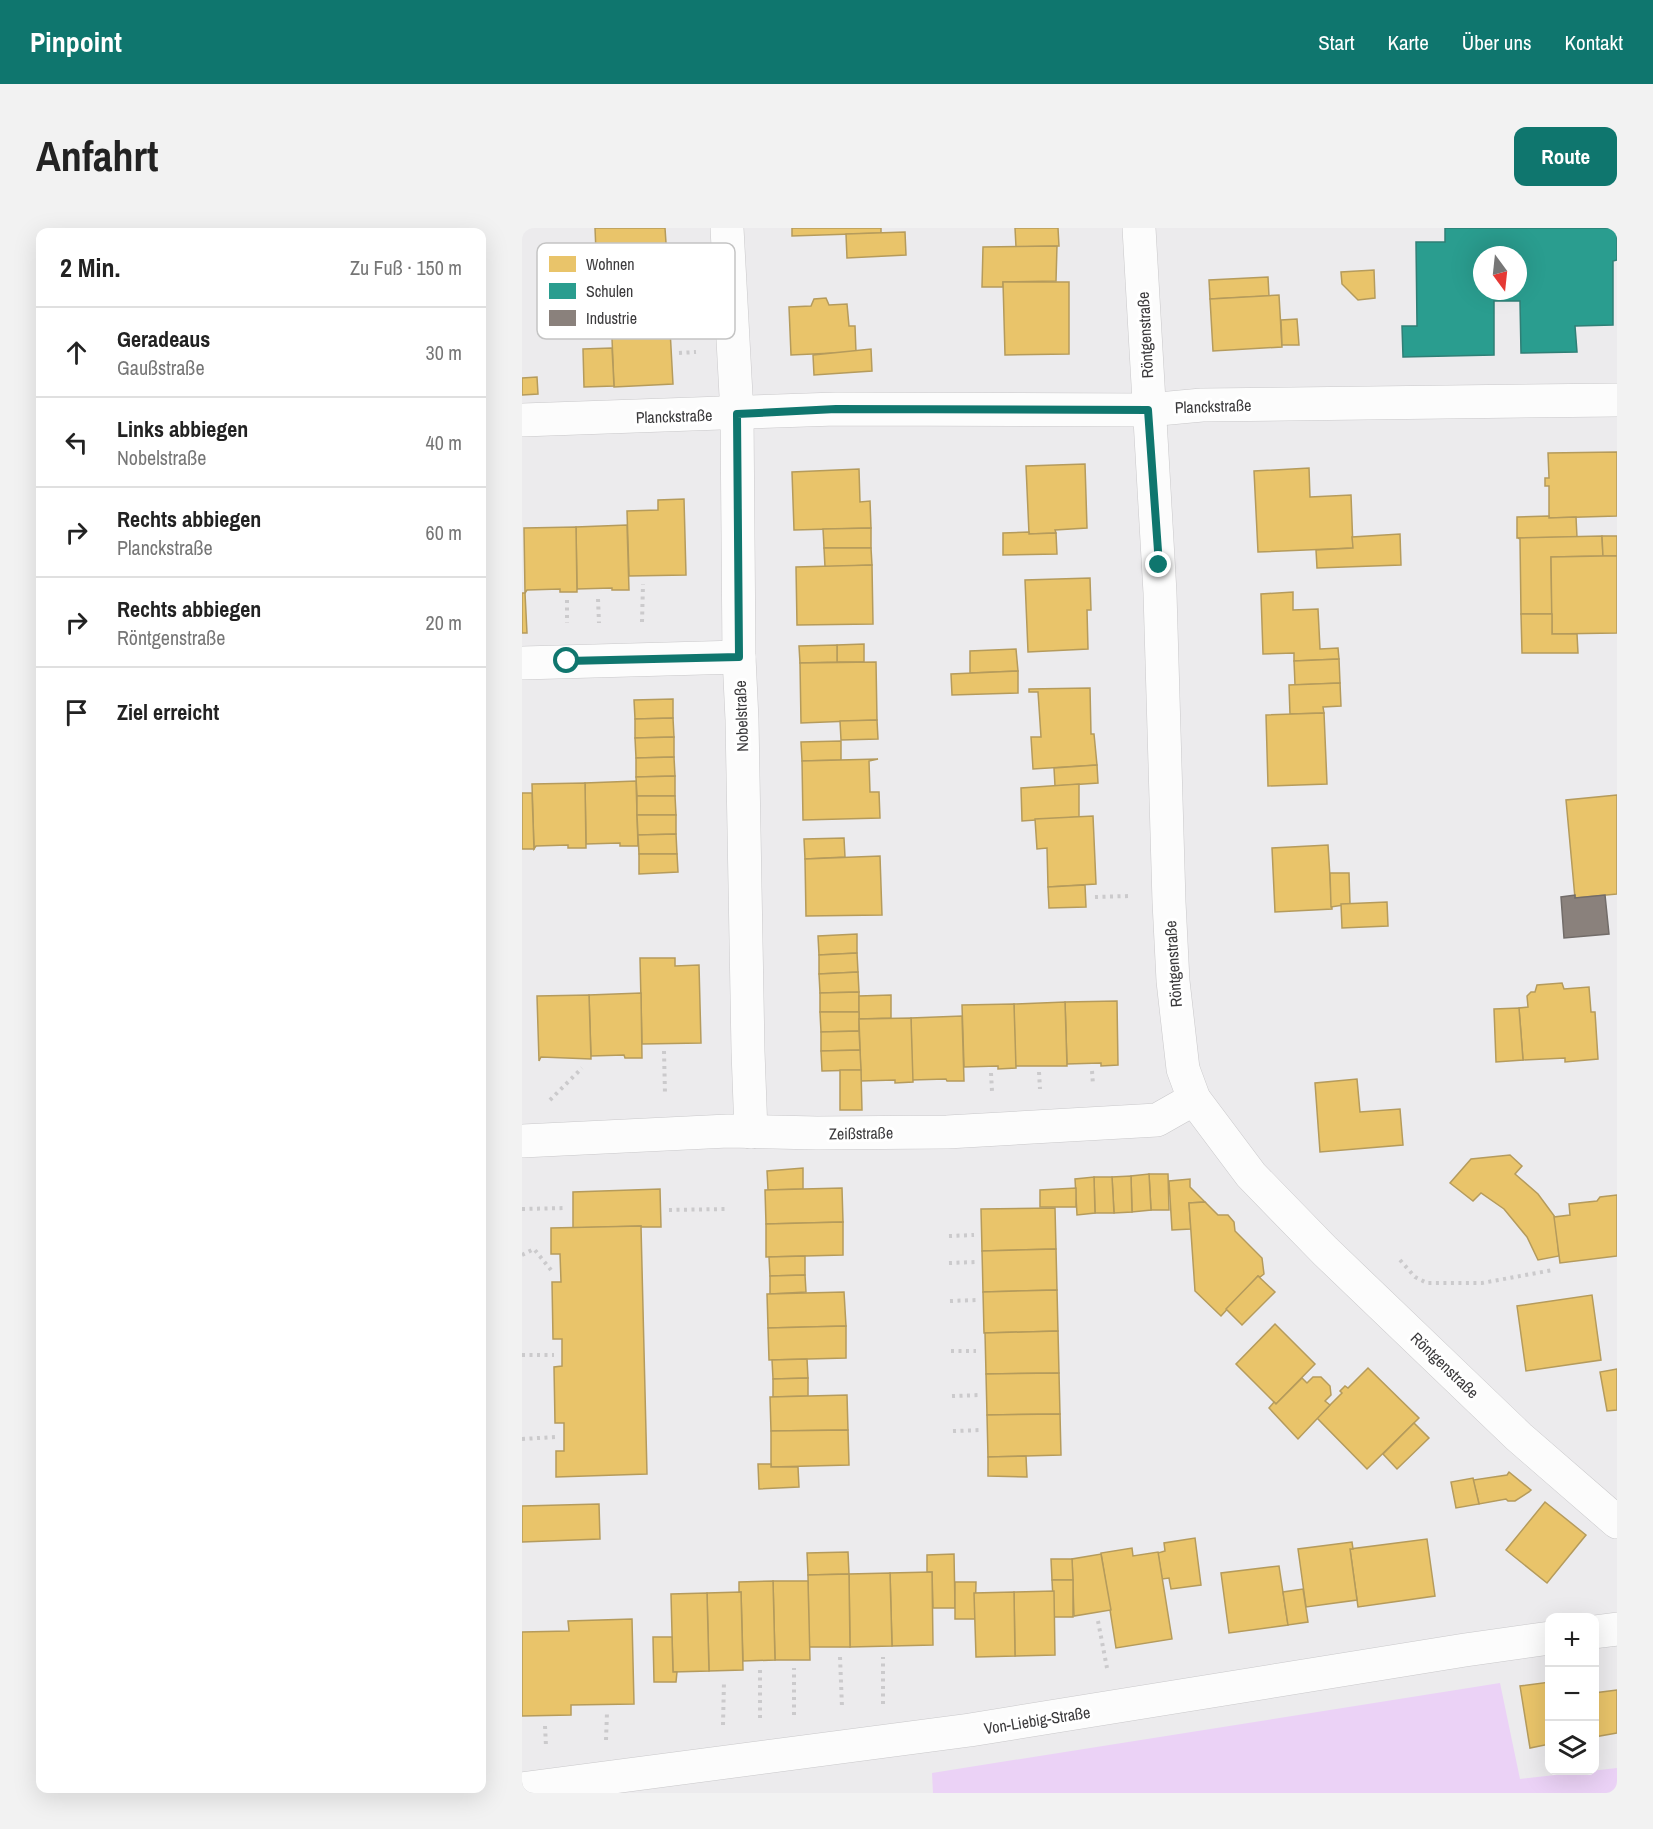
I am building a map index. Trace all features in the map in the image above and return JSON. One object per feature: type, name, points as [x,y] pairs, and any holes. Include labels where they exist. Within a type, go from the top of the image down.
[{"type":"street","name":"Nobelstraße","points":[[727,228],[728,243]]},
{"type":"street","name":"Röntgenstraße","points":[[1139,228],[1160,593],[1168,902],[1173,981],[1183,1069],[1194,1099],[1251,1175],[1320,1246],[1519,1437],[1617,1522]]},
{"type":"street","name":"Nobelstraße","points":[[733,339],[737,414],[739,657],[751,1132]]},
{"type":"street","name":"Planckstraße","points":[[522,420],[836,409],[1148,410],[1202,405],[1617,400]]},
{"type":"street","points":[[522,663],[739,657]]},
{"type":"street","name":"Zeißstraße","points":[[522,1141],[728,1131],[947,1132],[1157,1120],[1194,1099]]},
{"type":"street","points":[[1599,1631],[1617,1629]]},
{"type":"street","name":"Von-Liebig-Straße","points":[[522,1789],[959,1732],[1545,1639]]},
{"type":"path","points":[[522,1209],[565,1208]]},
{"type":"path","points":[[669,1210],[728,1209]]},
{"type":"path","points":[[949,1236],[974,1235]]},
{"type":"path","points":[[522,1254],[534,1249],[551,1270]]},
{"type":"path","points":[[1400,1260],[1415,1277],[1427,1283],[1482,1283],[1553,1270]]},
{"type":"path","points":[[949,1263],[976,1262]]},
{"type":"path","points":[[950,1301],[976,1300]]},
{"type":"path","points":[[951,1351],[976,1351]]},
{"type":"path","points":[[522,1354],[554,1355]]},
{"type":"path","points":[[952,1396],[981,1395]]},
{"type":"path","points":[[952,1431],[982,1430]]},
{"type":"path","points":[[522,1439],[556,1437]]},
{"type":"path","points":[[1098,1621],[1114,1708]]},
{"type":"path","points":[[840,1657],[843,1747]]},
{"type":"path","points":[[759,1758],[760,1668]]},
{"type":"shaded area","points":[[1500,1683],[1520,1779],[1555,1775],[1599,1775],[1599,1770],[1617,1768],[1617,1793],[933,1793],[932,1773]]},
{"type":"building: Wohnen","points":[[595,228],[665,228],[666,243],[596,243]]},
{"type":"building: Wohnen","points":[[792,228],[881,228],[881,233],[792,236]]},
{"type":"building: Wohnen","points":[[1015,228],[1058,228],[1059,246],[1016,247]]},
{"type":"building: Wohnen","points":[[905,232],[906,255],[847,258],[846,234]]},
{"type":"building: Wohnen","points":[[1057,246],[1056,281],[1003,282],[1003,287],[982,287],[983,247]]},
{"type":"building: Wohnen","points":[[1374,270],[1375,298],[1358,300],[1342,284],[1341,272]]},
{"type":"building: Wohnen","points":[[1268,277],[1269,296],[1210,299],[1209,280]]},
{"type":"building: Wohnen","points":[[1003,282],[1069,282],[1069,354],[1005,355]]},
{"type":"building: Wohnen","points":[[1279,295],[1282,347],[1213,351],[1210,299]]},
{"type":"building: Wohnen","points":[[826,298],[829,305],[847,304],[849,326],[855,326],[856,352],[791,355],[789,307],[811,306],[814,299]]},
{"type":"building: Wohnen","points":[[1297,319],[1299,345],[1282,345],[1281,320]]},
{"type":"building: Wohnen","points":[[612,339],[671,339],[673,384],[614,387]]},
{"type":"building: Wohnen","points":[[612,348],[614,386],[584,387],[583,349]]},
{"type":"building: Wohnen","points":[[871,349],[872,371],[814,375],[813,355]]},
{"type":"building: Wohnen","points":[[537,377],[538,394],[522,395],[522,378]]},
{"type":"building: Wohnen","points":[[1617,452],[1617,516],[1549,518],[1549,486],[1545,486],[1545,478],[1549,478],[1548,453]]},
{"type":"building: Wohnen","points":[[1085,464],[1087,528],[1029,534],[1026,466]]},
{"type":"building: Wohnen","points":[[1309,468],[1310,497],[1351,495],[1353,548],[1258,552],[1254,471]]},
{"type":"building: Wohnen","points":[[859,469],[860,502],[870,501],[871,528],[794,530],[792,472]]},
{"type":"building: Wohnen","points":[[684,499],[686,575],[629,576],[627,511],[658,510],[658,500]]},
{"type":"building: Wohnen","points":[[1549,516],[1549,518],[1576,517],[1577,537],[1517,538],[1517,517]]},
{"type":"building: Wohnen","points":[[627,525],[629,590],[577,589],[576,527]]},
{"type":"building: Wohnen","points":[[576,527],[577,592],[560,592],[560,589],[527,590],[525,593],[524,528]]},
{"type":"building: Wohnen","points":[[871,528],[871,548],[824,548],[823,529]]},
{"type":"building: Wohnen","points":[[1029,532],[1029,534],[1056,533],[1057,554],[1003,555],[1003,533]]},
{"type":"building: Wohnen","points":[[1400,534],[1401,565],[1317,568],[1316,550],[1353,548],[1352,537]]},
{"type":"building: Wohnen","points":[[1602,536],[1603,556],[1551,557],[1552,614],[1521,614],[1520,539],[1518,538]]},
{"type":"building: Wohnen","points":[[1602,536],[1617,536],[1617,556],[1603,556]]},
{"type":"building: Wohnen","points":[[824,548],[871,548],[872,565],[825,567]]},
{"type":"building: Wohnen","points":[[1617,556],[1617,633],[1552,634],[1551,557]]},
{"type":"building: Wohnen","points":[[872,565],[873,624],[797,625],[796,567]]},
{"type":"building: Wohnen","points":[[1090,578],[1091,610],[1087,610],[1088,649],[1028,652],[1025,580]]},
{"type":"building: Wohnen","points":[[1293,592],[1293,610],[1318,609],[1320,649],[1338,648],[1339,659],[1294,661],[1294,653],[1263,654],[1261,594]]},
{"type":"building: Wohnen","points":[[522,593],[525,593],[527,633],[522,633]]},
{"type":"building: Wohnen","points":[[1521,614],[1552,614],[1552,634],[1577,634],[1578,653],[1522,653]]},
{"type":"building: Wohnen","points":[[864,644],[864,662],[837,662],[837,645]]},
{"type":"building: Wohnen","points":[[837,645],[837,662],[800,663],[799,646]]},
{"type":"building: Wohnen","points":[[1016,649],[1018,671],[970,673],[970,651]]},
{"type":"building: Wohnen","points":[[1339,659],[1340,683],[1295,685],[1294,661]]},
{"type":"building: Wohnen","points":[[876,662],[877,720],[801,723],[800,663]]},
{"type":"building: Wohnen","points":[[1018,671],[1018,693],[952,695],[951,674]]},
{"type":"building: Wohnen","points":[[1340,683],[1341,706],[1323,707],[1324,713],[1290,714],[1289,685]]},
{"type":"building: Wohnen","points":[[1090,688],[1091,734],[1094,734],[1097,765],[1033,769],[1031,737],[1041,737],[1038,692],[1029,692],[1029,689]]},
{"type":"building: Wohnen","points":[[673,699],[673,718],[635,719],[634,700]]},
{"type":"building: Wohnen","points":[[1324,713],[1327,784],[1268,786],[1266,715]]},
{"type":"building: Wohnen","points":[[673,718],[674,737],[635,738],[635,719]]},
{"type":"building: Wohnen","points":[[877,720],[878,739],[841,740],[840,721]]},
{"type":"building: Wohnen","points":[[674,737],[674,757],[636,758],[635,738]]},
{"type":"building: Wohnen","points":[[841,741],[841,760],[802,761],[801,742]]},
{"type":"building: Wohnen","points":[[674,757],[675,776],[636,777],[636,758]]},
{"type":"building: Wohnen","points":[[878,759],[869,761],[870,792],[879,792],[880,818],[803,820],[802,761]]},
{"type":"building: Wohnen","points":[[1097,765],[1098,783],[1055,786],[1054,768]]},
{"type":"building: Wohnen","points":[[675,776],[675,796],[637,796],[636,777]]},
{"type":"building: Wohnen","points":[[636,781],[638,846],[620,846],[620,843],[586,844],[585,783]]},
{"type":"building: Wohnen","points":[[585,783],[586,848],[568,848],[568,845],[536,846],[534,849],[532,784]]},
{"type":"building: Wohnen","points":[[1079,784],[1079,817],[1022,821],[1021,788]]},
{"type":"building: Wohnen","points":[[522,793],[532,793],[534,849],[522,849]]},
{"type":"building: Wohnen","points":[[1617,795],[1617,894],[1575,898],[1566,800]]},
{"type":"building: Wohnen","points":[[637,796],[675,796],[676,815],[637,815]]},
{"type":"building: Wohnen","points":[[637,815],[676,815],[676,834],[638,835]]},
{"type":"building: Wohnen","points":[[1093,816],[1096,884],[1048,887],[1047,848],[1037,849],[1035,819]]},
{"type":"building: Wohnen","points":[[676,834],[677,854],[639,854],[638,835]]},
{"type":"building: Wohnen","points":[[844,838],[845,857],[805,859],[804,839]]},
{"type":"building: Wohnen","points":[[1328,845],[1332,909],[1275,912],[1272,848]]},
{"type":"building: Wohnen","points":[[639,854],[677,854],[678,872],[639,874]]},
{"type":"building: Wohnen","points":[[880,856],[882,915],[806,916],[805,859]]},
{"type":"building: Wohnen","points":[[1330,873],[1349,873],[1350,904],[1331,907]]},
{"type":"building: Wohnen","points":[[1085,885],[1086,907],[1049,908],[1048,887]]},
{"type":"building: Wohnen","points":[[1387,902],[1388,926],[1342,928],[1341,904]]},
{"type":"building: Wohnen","points":[[857,934],[857,953],[819,955],[818,936]]},
{"type":"building: Wohnen","points":[[857,953],[858,972],[819,974],[819,955]]},
{"type":"building: Wohnen","points":[[640,958],[675,958],[675,966],[699,965],[701,1043],[642,1044]]},
{"type":"building: Wohnen","points":[[858,972],[859,992],[820,993],[819,974]]},
{"type":"building: Wohnen","points":[[1562,983],[1564,989],[1589,987],[1591,1012],[1595,1012],[1598,1059],[1565,1062],[1565,1058],[1523,1060],[1519,1008],[1528,1007],[1527,996],[1535,992],[1537,985]]},
{"type":"building: Wohnen","points":[[859,992],[859,1012],[820,1012],[820,993]]},
{"type":"building: Wohnen","points":[[641,993],[642,1058],[625,1058],[624,1055],[591,1056],[589,995]]},
{"type":"building: Wohnen","points":[[589,995],[591,1059],[541,1057],[539,1061],[537,996]]},
{"type":"building: Wohnen","points":[[891,995],[891,1018],[859,1019],[859,996]]},
{"type":"building: Wohnen","points":[[1117,1001],[1118,1065],[1067,1064],[1065,1002]]},
{"type":"building: Wohnen","points":[[1065,1002],[1067,1066],[1015,1066],[1014,1004]]},
{"type":"building: Wohnen","points":[[1014,1004],[1016,1068],[964,1067],[962,1005]]},
{"type":"building: Wohnen","points":[[1519,1008],[1523,1060],[1496,1062],[1494,1009]]},
{"type":"building: Wohnen","points":[[820,1012],[859,1012],[859,1031],[821,1032]]},
{"type":"building: Wohnen","points":[[962,1016],[964,1081],[912,1080],[911,1018]]},
{"type":"building: Wohnen","points":[[911,1018],[913,1082],[861,1081],[859,1019]]},
{"type":"building: Wohnen","points":[[859,1031],[860,1050],[821,1051],[821,1032]]},
{"type":"building: Wohnen","points":[[860,1050],[861,1070],[822,1071],[821,1051]]},
{"type":"building: Wohnen","points":[[840,1070],[861,1070],[862,1110],[840,1110]]},
{"type":"building: Wohnen","points":[[1357,1079],[1360,1112],[1400,1109],[1403,1145],[1320,1152],[1315,1083]]},
{"type":"building: Wohnen","points":[[1510,1155],[1522,1166],[1515,1174],[1538,1194],[1555,1217],[1559,1256],[1538,1260],[1527,1237],[1504,1209],[1481,1193],[1473,1201],[1450,1183],[1471,1159]]},
{"type":"building: Wohnen","points":[[803,1168],[803,1189],[768,1190],[767,1171]]},
{"type":"building: Wohnen","points":[[1149,1174],[1168,1174],[1169,1210],[1151,1210]]},
{"type":"building: Wohnen","points":[[1149,1174],[1151,1210],[1132,1212],[1131,1176]]},
{"type":"building: Wohnen","points":[[1131,1176],[1132,1212],[1114,1213],[1112,1177]]},
{"type":"building: Wohnen","points":[[1094,1177],[1112,1177],[1114,1213],[1095,1213]]},
{"type":"building: Wohnen","points":[[1094,1177],[1095,1213],[1077,1215],[1075,1179]]},
{"type":"building: Wohnen","points":[[1190,1179],[1190,1187],[1205,1202],[1189,1203],[1191,1229],[1172,1230],[1169,1181]]},
{"type":"building: Wohnen","points":[[842,1188],[843,1222],[766,1224],[765,1190]]},
{"type":"building: Wohnen","points":[[1076,1188],[1076,1207],[1040,1207],[1040,1190]]},
{"type":"building: Wohnen","points":[[660,1189],[661,1227],[573,1228],[573,1192]]},
{"type":"building: Wohnen","points":[[1617,1195],[1617,1256],[1560,1263],[1554,1217],[1570,1215],[1569,1204],[1597,1201],[1600,1197]]},
{"type":"building: Wohnen","points":[[1205,1202],[1218,1215],[1228,1215],[1234,1222],[1235,1231],[1262,1258],[1264,1274],[1258,1276],[1221,1316],[1195,1291],[1189,1203]]},
{"type":"building: Wohnen","points":[[1055,1208],[1056,1249],[982,1251],[981,1209]]},
{"type":"building: Wohnen","points":[[843,1222],[843,1255],[766,1257],[766,1224]]},
{"type":"building: Wohnen","points":[[641,1226],[647,1474],[556,1477],[556,1451],[564,1451],[564,1423],[555,1423],[554,1367],[562,1366],[562,1339],[553,1339],[552,1282],[561,1282],[560,1254],[551,1254],[551,1228]]},
{"type":"building: Wohnen","points":[[1056,1249],[1057,1290],[983,1292],[982,1251]]},
{"type":"building: Wohnen","points":[[805,1256],[805,1275],[770,1276],[769,1257]]},
{"type":"building: Wohnen","points":[[805,1275],[806,1292],[770,1294],[770,1276]]},
{"type":"building: Wohnen","points":[[1258,1276],[1275,1292],[1242,1325],[1226,1309]]},
{"type":"building: Wohnen","points":[[1057,1290],[1058,1331],[984,1333],[983,1292]]},
{"type":"building: Wohnen","points":[[844,1292],[846,1326],[768,1328],[767,1294]]},
{"type":"building: Wohnen","points":[[1592,1295],[1601,1360],[1526,1371],[1517,1306]]},
{"type":"building: Wohnen","points":[[1275,1324],[1315,1364],[1276,1404],[1236,1364]]},
{"type":"building: Wohnen","points":[[846,1326],[846,1358],[769,1360],[768,1328]]},
{"type":"building: Wohnen","points":[[1058,1331],[1059,1373],[986,1374],[985,1333]]},
{"type":"building: Wohnen","points":[[807,1359],[808,1378],[773,1379],[772,1360]]},
{"type":"building: Wohnen","points":[[1368,1368],[1419,1418],[1367,1469],[1317,1418],[1342,1393],[1340,1391],[1345,1386],[1348,1388]]},
{"type":"building: Wohnen","points":[[1617,1369],[1617,1410],[1607,1411],[1600,1372]]},
{"type":"building: Wohnen","points":[[1059,1373],[1060,1414],[987,1415],[986,1374]]},
{"type":"building: Wohnen","points":[[1313,1377],[1321,1377],[1330,1386],[1331,1395],[1325,1401],[1330,1405],[1298,1439],[1269,1408],[1302,1378],[1307,1383]]},
{"type":"building: Wohnen","points":[[808,1378],[808,1396],[773,1397],[773,1379]]},
{"type":"building: Wohnen","points":[[847,1395],[848,1430],[771,1431],[770,1397]]},
{"type":"building: Wohnen","points":[[1060,1414],[1061,1455],[988,1457],[987,1415]]},
{"type":"building: Wohnen","points":[[1414,1423],[1429,1438],[1397,1469],[1383,1454]]},
{"type":"building: Wohnen","points":[[848,1430],[849,1465],[771,1467],[771,1431]]},
{"type":"building: Wohnen","points":[[1026,1456],[1027,1477],[988,1476],[988,1457]]},
{"type":"building: Wohnen","points":[[758,1464],[771,1464],[771,1467],[798,1467],[799,1487],[759,1489]]},
{"type":"building: Wohnen","points":[[1509,1472],[1531,1490],[1515,1501],[1506,1499],[1479,1504],[1473,1480],[1507,1475]]},
{"type":"building: Wohnen","points":[[1473,1478],[1479,1504],[1456,1508],[1451,1482]]},
{"type":"building: Wohnen","points":[[1545,1502],[1586,1535],[1547,1583],[1506,1550]]},
{"type":"building: Wohnen","points":[[599,1504],[600,1539],[522,1542],[522,1506]]},
{"type":"building: Wohnen","points":[[1195,1538],[1201,1585],[1171,1589],[1169,1578],[1162,1579],[1158,1553],[1165,1551],[1164,1543]]},
{"type":"building: Wohnen","points":[[1427,1539],[1435,1596],[1358,1607],[1350,1549]]},
{"type":"building: Wohnen","points":[[1352,1542],[1353,1549],[1350,1549],[1357,1600],[1306,1607],[1298,1549]]},
{"type":"building: Wohnen","points":[[1132,1548],[1133,1556],[1158,1552],[1172,1639],[1116,1648],[1101,1553]]},
{"type":"building: Wohnen","points":[[848,1552],[849,1574],[808,1575],[807,1553]]},
{"type":"building: Wohnen","points":[[954,1554],[955,1608],[933,1608],[932,1572],[927,1572],[927,1555]]},
{"type":"building: Wohnen","points":[[1101,1554],[1111,1610],[1074,1616],[1072,1559]]},
{"type":"building: Wohnen","points":[[1051,1559],[1072,1559],[1073,1580],[1052,1580]]},
{"type":"building: Wohnen","points":[[1279,1566],[1288,1625],[1229,1633],[1221,1573]]},
{"type":"building: Wohnen","points":[[932,1572],[933,1645],[892,1646],[890,1573]]},
{"type":"building: Wohnen","points":[[890,1573],[892,1646],[850,1647],[849,1574]]},
{"type":"building: Wohnen","points":[[849,1574],[850,1647],[809,1647],[808,1575]]},
{"type":"building: Wohnen","points":[[1052,1580],[1073,1580],[1073,1617],[1054,1617]]},
{"type":"building: Wohnen","points":[[773,1581],[808,1581],[810,1660],[775,1660]]},
{"type":"building: Wohnen","points":[[773,1581],[775,1660],[743,1661],[739,1582]]},
{"type":"building: Wohnen","points":[[955,1582],[976,1582],[975,1619],[955,1619]]},
{"type":"building: Wohnen","points":[[1303,1589],[1308,1622],[1288,1625],[1283,1592]]},
{"type":"building: Wohnen","points":[[1054,1591],[1055,1655],[1015,1656],[1014,1592]]},
{"type":"building: Wohnen","points":[[741,1592],[743,1670],[709,1671],[707,1593]]},
{"type":"building: Wohnen","points":[[1014,1592],[1015,1656],[976,1657],[974,1593]]},
{"type":"building: Wohnen","points":[[707,1593],[709,1671],[673,1672],[671,1594]]},
{"type":"building: Wohnen","points":[[632,1619],[634,1704],[571,1705],[571,1715],[522,1716],[522,1632],[569,1631],[568,1621]]},
{"type":"building: Wohnen","points":[[653,1637],[672,1637],[673,1672],[677,1672],[676,1682],[654,1682]]},
{"type":"building: Wohnen","points":[[1545,1683],[1545,1745],[1530,1748],[1520,1686]]},
{"type":"building: Wohnen","points":[[1617,1690],[1617,1733],[1599,1736],[1599,1692]]},
{"type":"building: Schulen","points":[[1445,228],[1617,228],[1617,260],[1613,261],[1613,325],[1575,326],[1577,352],[1521,353],[1520,301],[1494,301],[1494,355],[1403,357],[1402,326],[1417,326],[1416,242],[1445,242]]},
{"type":"building: Industrie","points":[[1575,895],[1575,898],[1605,895],[1609,934],[1564,938],[1561,897]]},
{"type":"route","points":[[567,661],[739,657],[737,414],[836,409],[1148,410],[1159,565]]}]
